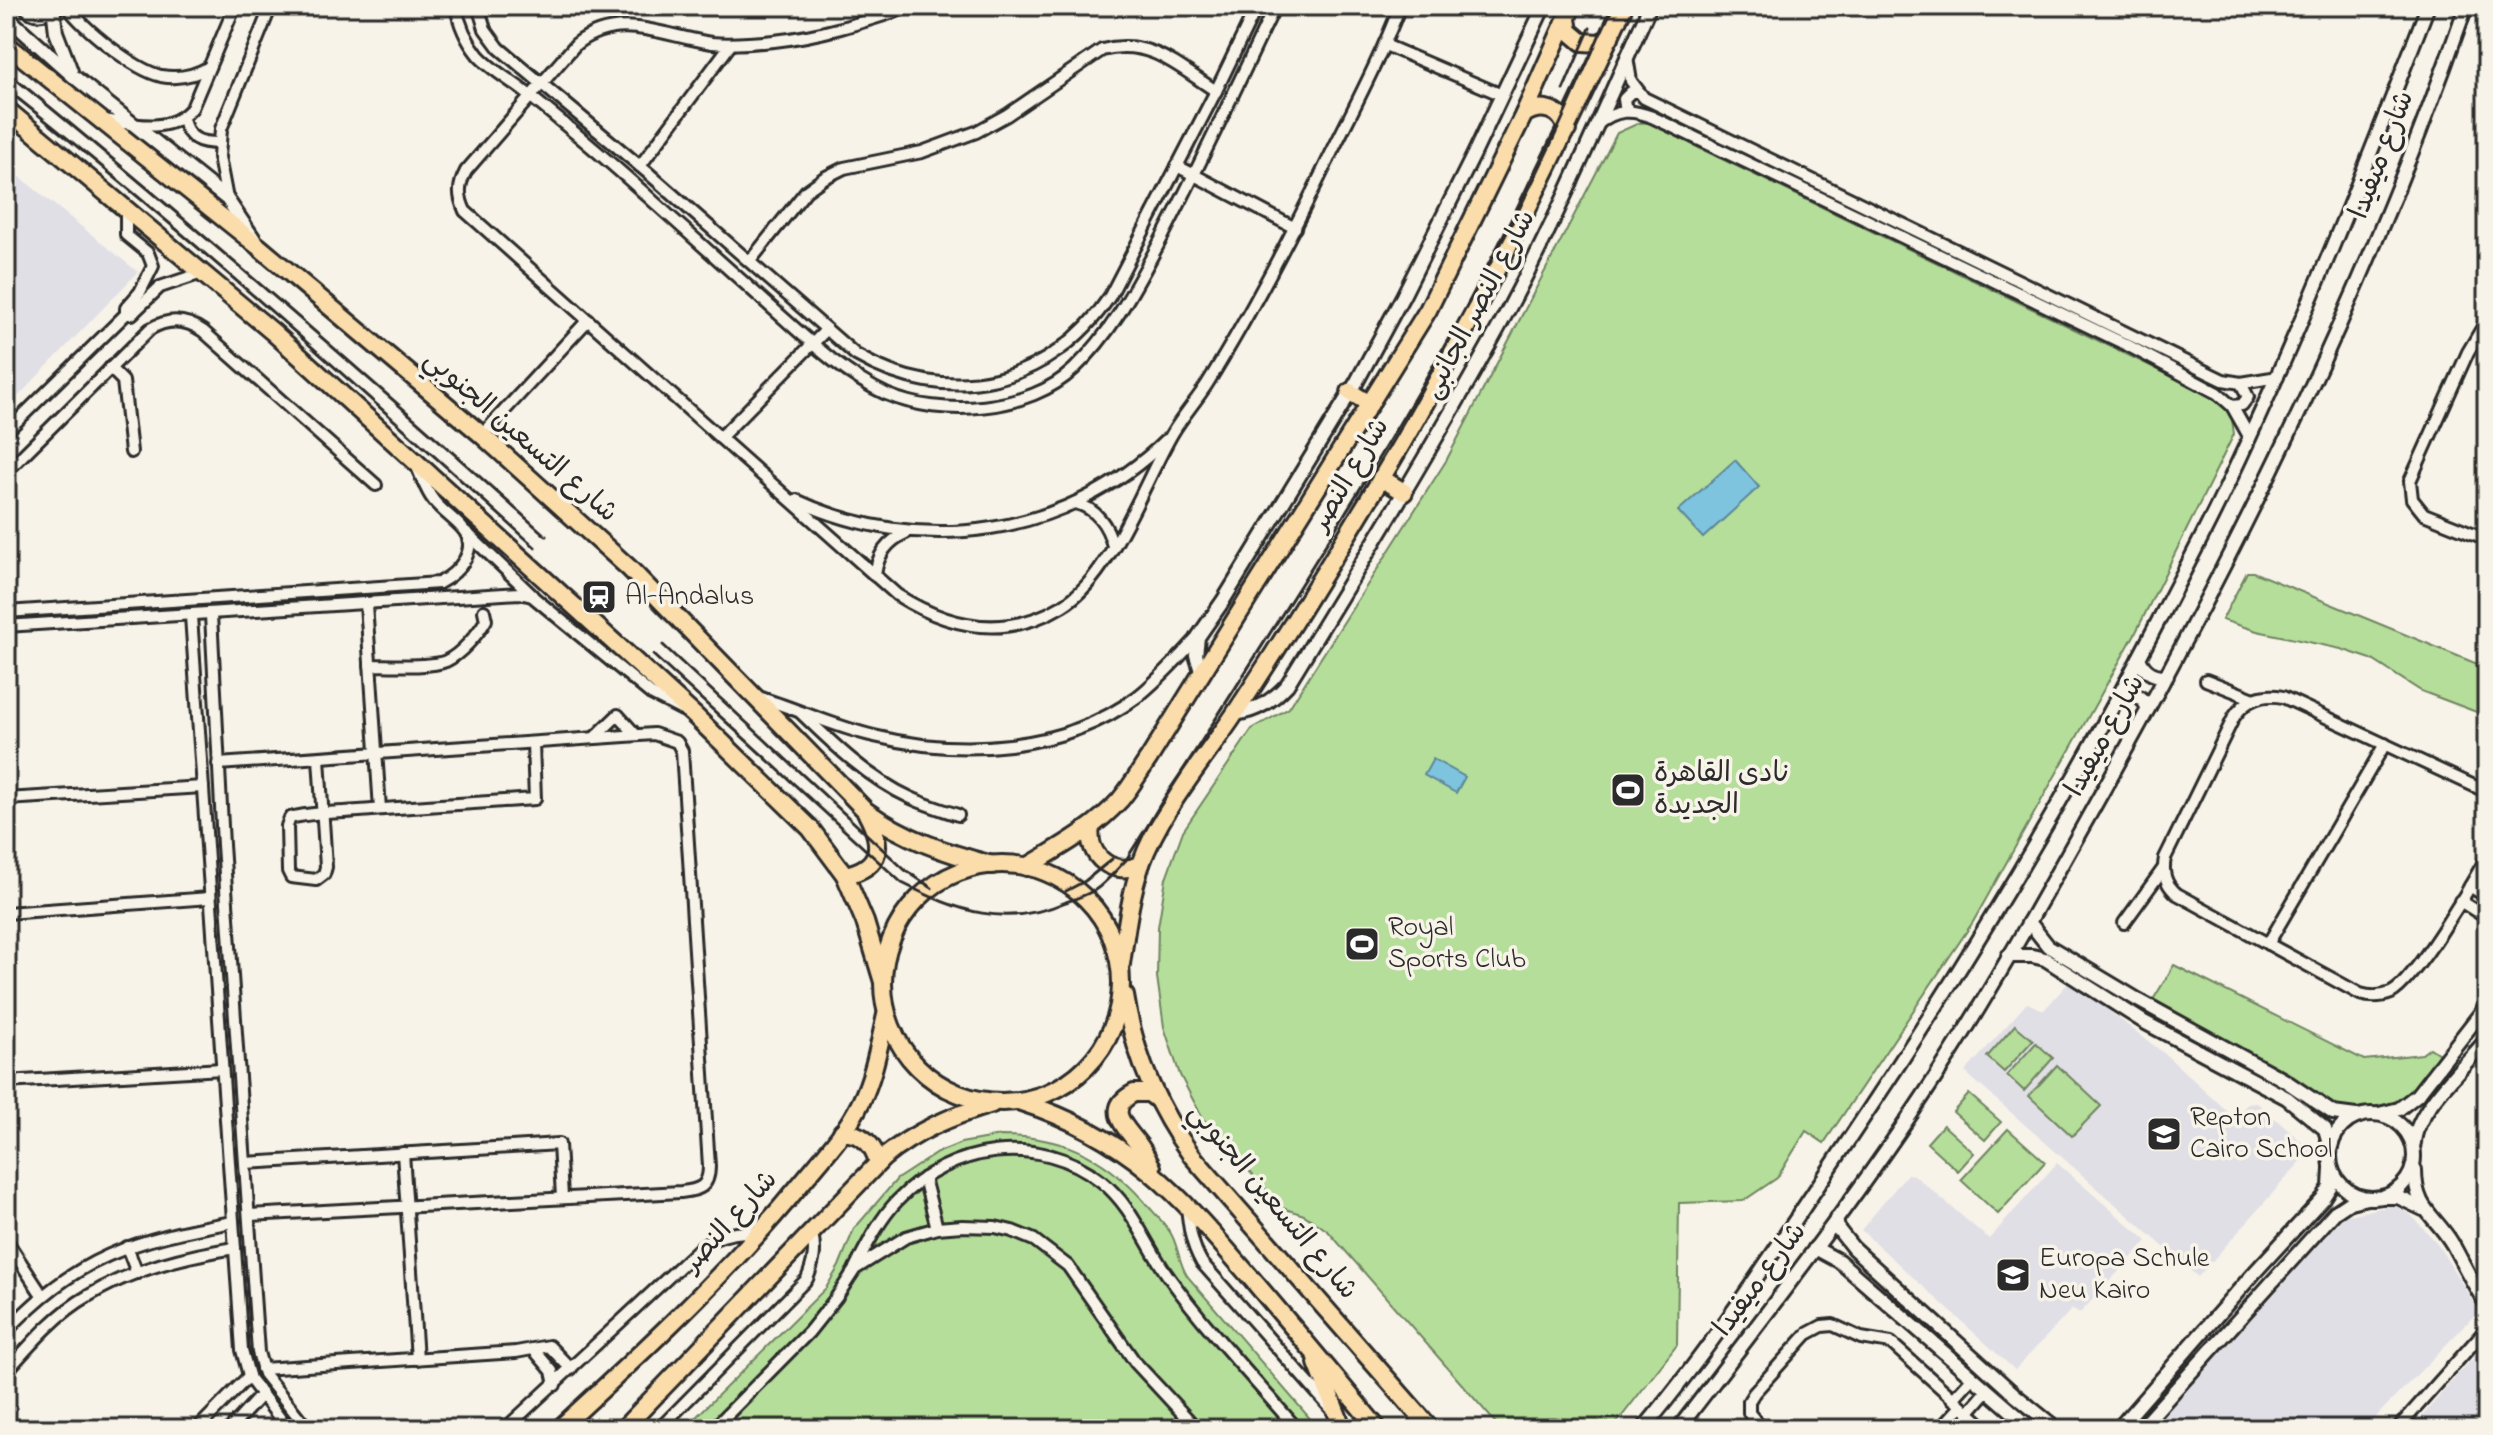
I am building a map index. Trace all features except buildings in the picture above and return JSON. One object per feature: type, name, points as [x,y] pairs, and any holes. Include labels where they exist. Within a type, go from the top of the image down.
[{"type":"main road","name":"شارع النصر","points":[[1121,964],[1134,887],[1161,822],[1235,714],[1381,478],[1464,333],[1567,130],[1624,6]]},
{"type":"main road","name":"شارع النصر","points":[[1027,867],[1091,827],[1123,797],[1202,674],[1428,310],[1570,13]]},
{"type":"main road","points":[[1570,13],[1569,31],[1582,42],[1594,44],[1610,37]]},
{"type":"main road","name":"شارع التسعين الجنوبي","points":[[6,44],[258,246],[482,435],[629,568],[866,811],[916,841],[992,865]]},
{"type":"main road","points":[[1524,114],[1539,108],[1550,110],[1560,115],[1567,130]]},
{"type":"main road","points":[[6,109],[274,333],[519,553],[695,716],[810,828],[845,875],[865,922],[883,982],[886,1013],[895,1036],[907,1056],[924,1074],[947,1089],[973,1099],[996,1103],[1020,1102],[1044,1095],[1067,1084],[1098,1055],[1115,1024],[1122,982],[1121,964],[1113,938],[1100,914],[1082,894],[1065,882],[1027,867],[992,865],[950,876],[917,900],[895,930],[886,955],[883,982]]},
{"type":"main road","points":[[1350,392],[1370,404]]},
{"type":"main road","points":[[1381,478],[1404,492]]},
{"type":"main road","points":[[845,875],[866,868],[877,854],[877,835],[866,811]]},
{"type":"main road","points":[[1091,827],[1092,847],[1103,862],[1122,869],[1141,864]]},
{"type":"main road","name":"شارع التسعين الجنوبي","points":[[1122,982],[1135,1042],[1158,1100],[1192,1156],[1431,1429]]},
{"type":"main road","name":"شارع النصر","points":[[559,1429],[679,1316],[763,1230],[842,1132],[861,1103],[870,1082],[886,1013]]},
{"type":"main road","points":[[1156,1175],[1141,1148],[1120,1122],[1118,1112],[1121,1102],[1134,1093],[1144,1092],[1158,1100]]},
{"type":"main road","points":[[1020,1102],[1085,1127],[1156,1175],[1187,1204],[1378,1429]]},
{"type":"main road","points":[[623,1429],[878,1163],[925,1128],[949,1117],[996,1103]]},
{"type":"main road","points":[[842,1132],[867,1140],[875,1150],[878,1163]]},
{"type":"main road","points":[[1312,1350],[1344,1424]]},
{"type":"street","points":[[25,6],[32,13],[39,14],[52,6]]},
{"type":"street","points":[[52,6],[56,32],[73,76],[95,117],[162,126],[183,119],[192,108],[235,6]]},
{"type":"street","points":[[67,6],[102,42],[155,74],[178,77],[209,67]]},
{"type":"street","points":[[227,199],[220,170],[219,143],[225,115],[271,6]]},
{"type":"street","points":[[456,6],[467,40],[480,57],[531,96],[635,185],[812,344],[854,375],[887,394],[940,407],[987,407],[1017,400],[1050,387],[1073,370],[1115,323],[1195,175],[1275,6]]},
{"type":"street","points":[[478,6],[485,29],[499,48],[640,166],[826,330],[869,363],[927,382],[957,384],[988,381],[1033,367],[1072,342],[1099,312],[1216,91],[1257,6]]},
{"type":"street","points":[[912,6],[817,34],[731,44],[620,26],[596,31],[576,44],[466,171],[460,184],[459,198],[465,211],[897,595],[923,612],[953,623],[984,627],[1015,624],[1041,617],[1064,605],[1085,588],[1101,568],[1173,432],[1207,383],[1295,228],[1385,45],[1400,6]]},
{"type":"street","points":[[752,695],[870,736],[951,748],[1011,744],[1079,727],[1107,715],[1159,679],[1198,637],[1223,601],[1350,392],[1403,296],[1544,6]]},
{"type":"street","name":"شارع النصر الجانبى","points":[[1235,714],[1262,706],[1287,685],[1404,492],[1501,324],[1556,214],[1650,6]]},
{"type":"street","name":"شارع ميفيدا","points":[[1643,1429],[1767,1263],[1874,1103],[2026,860],[2119,696],[2278,377],[2428,6]]},
{"type":"street","name":"شارع ميفيدا","points":[[1678,1429],[1815,1248],[1935,1078],[2029,922],[2167,676],[2229,559],[2306,397],[2383,224],[2466,6]]},
{"type":"street","points":[[6,16],[73,76],[227,199],[258,246]]},
{"type":"street","points":[[640,166],[731,44]]},
{"type":"street","points":[[1385,45],[1502,95]]},
{"type":"street","points":[[750,261],[806,191],[824,178],[844,168],[922,152],[976,132],[1007,115],[1102,50],[1134,46],[1150,50],[1216,91]]},
{"type":"street","points":[[1627,56],[1631,81],[1644,98],[2223,380],[2241,383],[2278,377]]},
{"type":"street","points":[[1630,111],[1624,103],[1625,96],[1637,92]]},
{"type":"street","points":[[1596,125],[1618,112],[1630,111],[1652,117],[2127,345],[2225,397],[2250,438]]},
{"type":"street","points":[[183,119],[191,136],[199,141],[219,143]]},
{"type":"street","points":[[622,174],[625,163],[640,166]]},
{"type":"street","points":[[635,185],[645,182],[640,166]]},
{"type":"street","points":[[1177,166],[1295,228]]},
{"type":"street","points":[[6,432],[126,314],[125,310],[149,279],[153,266],[148,253],[126,235],[126,208]]},
{"type":"street","points":[[126,314],[132,314],[160,287],[202,273]]},
{"type":"street","points":[[482,435],[588,320]]},
{"type":"street","points":[[2487,320],[2468,352],[2410,481],[2412,499],[2424,514],[2487,539]]},
{"type":"street","points":[[6,472],[157,324],[177,321],[195,326],[376,485]]},
{"type":"street","points":[[720,438],[826,330]]},
{"type":"street","points":[[2468,352],[2487,341]]},
{"type":"street","points":[[110,368],[123,381],[131,452]]},
{"type":"street","points":[[2232,406],[2242,405],[2248,397],[2241,383]]},
{"type":"street","points":[[787,496],[845,520],[908,532],[941,534],[1000,528],[1026,522],[1075,503],[1137,465],[1173,432]]},
{"type":"street","points":[[414,461],[435,503],[532,596],[651,694],[695,716]]},
{"type":"street","points":[[1075,503],[1088,508],[1100,519],[1113,546]]},
{"type":"street","points":[[6,612],[421,585],[447,579],[463,564],[469,549],[464,530]]},
{"type":"street","points":[[875,576],[882,552],[893,540],[908,532]]},
{"type":"street","points":[[421,585],[421,601]]},
{"type":"street","points":[[6,626],[421,601],[512,592],[532,596]]},
{"type":"street","points":[[366,604],[380,809]]},
{"type":"street","points":[[60,608],[61,623]]},
{"type":"street","points":[[370,665],[445,661],[481,628],[486,620],[484,611]]},
{"type":"street","points":[[211,615],[223,845],[258,1352],[262,1369],[308,1429]]},
{"type":"street","points":[[191,616],[242,1350],[249,1376],[288,1429]]},
{"type":"street","points":[[1198,637],[1196,655],[1202,674]]},
{"type":"street","points":[[194,658],[212,657]]},
{"type":"street","points":[[2139,658],[2147,671],[2156,676],[2167,676]]},
{"type":"street","points":[[2206,680],[2254,699]]},
{"type":"street","points":[[2119,696],[2134,694],[2143,700],[2148,709]]},
{"type":"street","points":[[2124,923],[2163,869],[2165,858],[2234,717],[2242,706],[2254,699],[2268,695],[2283,697],[2487,792]]},
{"type":"street","points":[[796,708],[831,742],[869,772],[909,797],[958,815]]},
{"type":"street","points":[[594,738],[618,715],[636,735]]},
{"type":"street","points":[[218,764],[654,734],[677,742],[682,751],[709,1175],[703,1187],[692,1191],[249,1215]]},
{"type":"street","points":[[319,758],[322,814],[326,867],[324,874],[316,880],[294,879],[288,871],[288,820],[295,816],[322,814],[380,809],[535,799],[533,743]]},
{"type":"street","points":[[2268,944],[2385,744]]},
{"type":"street","points":[[6,799],[203,787]]},
{"type":"street","points":[[207,847],[223,845]]},
{"type":"street","points":[[2163,869],[2168,885],[2177,894],[2360,994],[2384,995],[2403,984],[2487,857]]},
{"type":"street","points":[[2470,886],[2487,897]]},
{"type":"street","points":[[6,913],[210,898]]},
{"type":"street","points":[[2460,901],[2487,918]]},
{"type":"street","points":[[2029,922],[2048,946],[2138,1000],[2284,1080],[2333,1113],[2356,1116],[2399,1109],[2417,1095],[2487,1005]]},
{"type":"street","points":[[2008,956],[2045,959],[2130,1014],[2287,1098],[2325,1129],[2330,1147],[2331,1182],[2323,1198],[2118,1429]]},
{"type":"street","points":[[2130,1014],[2138,1000]]},
{"type":"street","points":[[2487,1039],[2422,1114],[2415,1131],[2414,1146],[2418,1197],[2451,1242],[2487,1305]]},
{"type":"street","points":[[6,1082],[222,1069]]},
{"type":"street","points":[[225,1110],[242,1109]]},
{"type":"street","points":[[2379,1114],[2401,1125],[2414,1146]]},
{"type":"street","points":[[2330,1147],[2335,1134],[2356,1116]]},
{"type":"street","points":[[246,1163],[559,1144],[562,1197]]},
{"type":"street","points":[[713,1429],[809,1332],[836,1298],[887,1213],[924,1178],[967,1157],[1021,1150],[1061,1158],[1102,1181],[1127,1208],[1165,1273],[1184,1298],[1297,1429]]},
{"type":"street","points":[[403,1153],[417,1359]]},
{"type":"street","points":[[2385,1197],[2405,1183],[2414,1161]]},
{"type":"street","points":[[2331,1168],[2349,1192],[2367,1198]]},
{"type":"street","points":[[924,1178],[937,1228]]},
{"type":"street","points":[[2140,1429],[2335,1212],[2350,1202],[2398,1197],[2412,1202],[2428,1214]]},
{"type":"street","points":[[1187,1204],[1189,1234],[1202,1263],[1344,1424]]},
{"type":"street","points":[[1836,1219],[1846,1242],[2015,1395],[2057,1429]]},
{"type":"street","points":[[6,1332],[42,1295],[105,1256],[166,1235],[233,1222]]},
{"type":"street","points":[[855,1269],[906,1237],[937,1228],[995,1227],[1034,1240],[1068,1266],[1135,1362],[1197,1429]]},
{"type":"street","points":[[505,1429],[702,1246],[715,1237],[729,1233],[763,1230]]},
{"type":"street","points":[[659,1429],[807,1279],[815,1249],[812,1233]]},
{"type":"street","points":[[6,1240],[42,1295]]},
{"type":"street","points":[[127,1247],[137,1273]]},
{"type":"street","points":[[6,1372],[87,1296],[164,1264],[235,1248]]},
{"type":"street","points":[[1815,1248],[1839,1261],[2032,1429]]},
{"type":"street","points":[[1864,1283],[1875,1269]]},
{"type":"street","points":[[1891,1307],[1902,1293]]},
{"type":"street","points":[[1762,1429],[1749,1413],[1751,1398],[1807,1334],[1822,1326],[1833,1325],[1861,1338],[1891,1343],[1987,1429]]},
{"type":"street","points":[[2397,1429],[2487,1328]]},
{"type":"street","points":[[262,1369],[535,1351],[543,1346],[553,1347],[571,1369]]},
{"type":"street","points":[[535,1351],[552,1371],[555,1385]]},
{"type":"street","points":[[197,1429],[249,1376]]},
{"type":"street","points":[[1961,1406],[1972,1378]]},
{"type":"street","points":[[1940,1429],[1961,1406],[1987,1391]]},
{"type":"street","points":[[230,1429],[261,1395]]},
{"type":"shaded area","points":[[6,166],[138,272],[6,409]]},
{"type":"shaded area","name":"Repton Cairo School","points":[[2070,981],[2165,1054],[2235,1118],[2248,1103],[2256,1102],[2311,1150],[2198,1277],[1965,1072],[2027,1003],[2044,1010]]},
{"type":"shaded area","name":"Europa Schule Neu Kairo","points":[[2057,1163],[2147,1241],[2080,1313],[2072,1309],[2015,1370],[1861,1230],[1907,1174],[1914,1175],[1989,1239]]},
{"type":"shaded area","points":[[2394,1205],[2411,1215],[2436,1242],[2479,1311],[2364,1429],[2152,1429],[2344,1216]]},
{"type":"shaded area","points":[[2487,1344],[2487,1429],[2411,1429],[2460,1372]]},
{"type":"green space","name":"نادى القاهرة الجديدة","points":[[1652,122],[1695,146],[2219,399],[2231,412],[2234,434],[2136,632],[1973,922],[1824,1143],[1806,1131],[1777,1178],[1743,1201],[1679,1203],[1677,1345],[1612,1429],[1501,1429],[1328,1231],[1304,1215],[1282,1208],[1203,1119],[1180,1075],[1164,1027],[1157,977],[1158,927],[1166,878],[1183,831],[1252,729],[1289,708],[1446,461],[1617,133],[1639,123]]},
{"type":"green space","points":[[2247,572],[2487,668],[2487,716],[2421,691],[2371,659],[2222,620]]},
{"type":"green space","points":[[2174,965],[2364,1060],[2422,1054],[2430,1048],[2442,1056],[2398,1104],[2352,1113],[2334,1109],[2318,1095],[2153,1000]]},
{"type":"green space","points":[[2015,1025],[2033,1040],[2004,1072],[1987,1057]]},
{"type":"green space","points":[[2036,1043],[2053,1058],[2024,1091],[2007,1075]]},
{"type":"green space","points":[[2057,1065],[2101,1106],[2072,1136],[2029,1096]]},
{"type":"green space","points":[[1969,1094],[2001,1122],[1985,1140],[1953,1112]]},
{"type":"green space","points":[[1943,1125],[1974,1153],[1958,1171],[1927,1143]]},
{"type":"green space","points":[[2008,1129],[2045,1162],[1998,1214],[1961,1180]]},
{"type":"green space","points":[[1000,1136],[1060,1144],[1095,1159],[1127,1183],[1170,1232],[1188,1277],[1319,1429],[684,1429],[826,1288],[854,1229],[897,1179],[937,1153],[961,1143]]},
{"type":"water","points":[[1735,460],[1759,487],[1703,538],[1678,511]]},
{"type":"water","points":[[1433,759],[1465,777],[1456,793],[1424,775]]},
{"type":"railway","points":[[653,655],[902,883],[943,902],[1002,915],[1044,910],[1095,890],[1126,860],[1322,551],[1416,395],[1520,208],[1612,6]]},
{"type":"railway","points":[[1563,90],[1590,28]]},
{"type":"railway","points":[[6,71],[279,300],[546,536]]},
{"type":"railway","points":[[6,89],[208,257],[535,547]]},
{"type":"railway","points":[[663,645],[905,870],[932,888]]},
{"type":"railway","points":[[1066,891],[1085,881],[1112,859]]},
{"type":"place","name":"Al-Andalus","points":[[599,597]]},
{"type":"place","name":"نادى القاهرة الجديدة","points":[[1628,790]]},
{"type":"place","name":"Royal Sports Club","points":[[1362,944]]},
{"type":"place","name":"Repton Cairo School","points":[[2164,1134]]},
{"type":"place","name":"Europa Schule Neu Kairo","points":[[2013,1275]]}]
